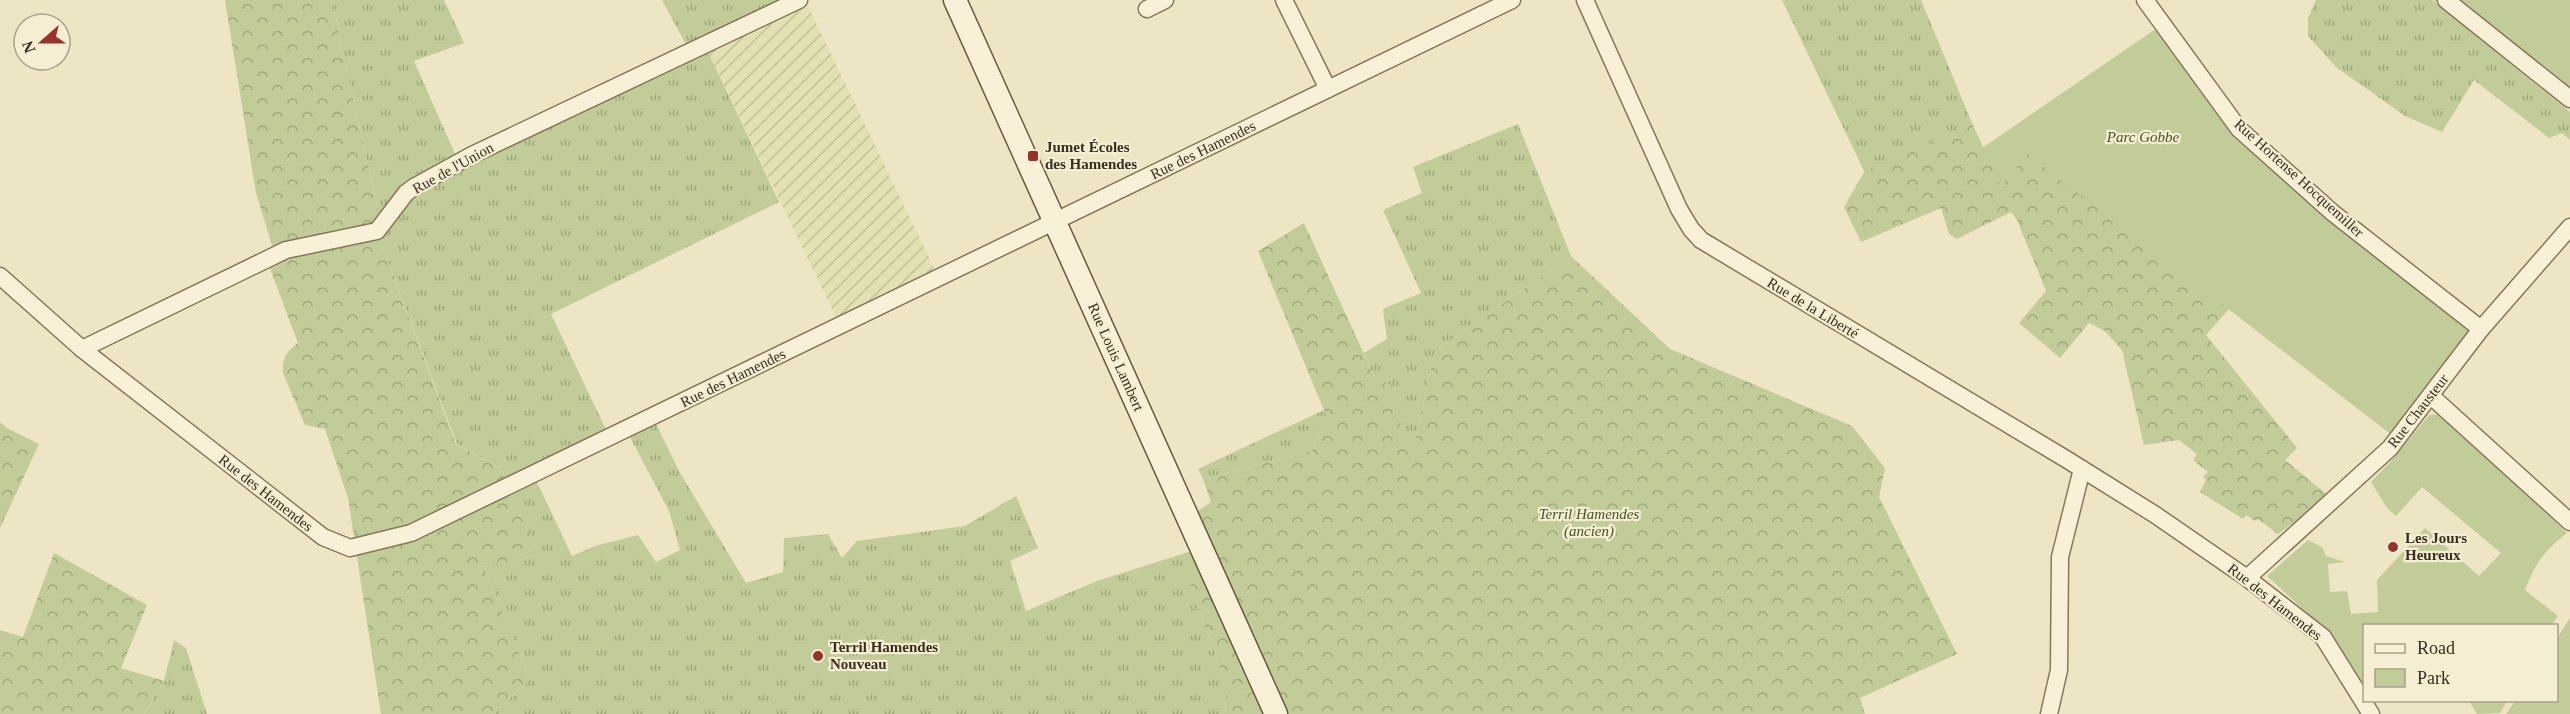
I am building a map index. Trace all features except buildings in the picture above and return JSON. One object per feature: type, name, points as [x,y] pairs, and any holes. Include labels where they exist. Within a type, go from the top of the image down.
[{"type":"street","name":"Rue de l'Union","points":[[82,349],[286,250],[372,234],[382,226],[406,193],[424,181],[472,155],[799,0]]},
{"type":"street","name":"Rue Louis Lambert","points":[[955,0],[1276,714]]},
{"type":"street","points":[[1147,9],[1164,0]]},
{"type":"street","points":[[1284,0],[1328,89]]},
{"type":"street","name":"Rue des Hamendes","points":[[0,276],[82,349],[323,537],[350,548],[399,538],[1056,223],[1512,0]]},
{"type":"street","name":"Rue de la Liberté","points":[[1584,0],[1679,208],[1691,229],[1701,240],[2154,514]]},
{"type":"street","name":"Rue Hortense Hocquemiller","points":[[2145,0],[2239,129],[2333,213],[2481,330]]},
{"type":"street","points":[[2446,0],[2570,99]]},
{"type":"street","name":"Rue Chausteur","points":[[2247,578],[2390,448],[2481,330],[2570,227]]},
{"type":"street","points":[[2431,396],[2570,522]]},
{"type":"street","points":[[2049,714],[2059,670],[2060,557],[2082,469]]},
{"type":"street","name":"Rue des Hamendes","points":[[2154,514],[2247,578],[2324,637],[2363,701]]},
{"type":"shaded area","points":[[805,0],[938,276],[839,323],[706,48]]},
{"type":"green space","points":[[225,0],[333,0],[381,222],[372,234],[383,248],[456,444],[500,468],[539,555],[484,567],[530,679],[493,714],[381,714],[348,498],[325,429],[305,425],[283,373],[286,356],[290,349],[298,343],[268,263],[276,259],[256,193]]},
{"type":"green space","points":[[333,0],[444,0],[464,43],[414,61],[456,156],[706,48],[779,202],[551,314],[610,438],[536,480],[572,556],[595,546],[638,535],[656,562],[680,550],[669,511],[630,437],[656,424],[679,471],[746,583],[783,572],[784,538],[828,534],[842,558],[857,541],[965,526],[1016,496],[1038,548],[1010,561],[1026,611],[1097,581],[1201,548],[1213,563],[1187,576],[1227,687],[1225,714],[493,714],[530,679],[484,567],[539,555],[500,468],[457,444],[383,248],[372,234],[381,222]]},
{"type":"green space","points":[[662,0],[794,0],[690,52]]},
{"type":"green space","points":[[1782,0],[1921,0],[1972,123],[1865,173]]},
{"type":"green space","points":[[2316,0],[2433,0],[2570,112],[2570,140],[2562,133],[2549,138],[2474,80],[2442,132],[2405,116],[2336,67],[2308,36],[2308,18]]},
{"type":"green space","points":[[2434,0],[2570,0],[2570,109]]},
{"type":"green space","name":"Parc Gobbe","points":[[2163,24],[2239,129],[2481,329],[2397,439],[2027,154],[2001,186],[1982,148]]},
{"type":"green space","points":[[1972,123],[2001,186],[2027,153],[2229,309],[2206,335],[2297,448],[2285,460],[2330,497],[2278,534],[2258,519],[2255,521],[2246,515],[2243,519],[2200,492],[2206,480],[2203,477],[2208,472],[2193,460],[2197,454],[2179,440],[2144,445],[2122,350],[2105,331],[2089,323],[2060,358],[2019,323],[2046,291],[2017,220],[2011,212],[1957,239],[1949,234],[1941,208],[1861,242],[1844,207],[1864,172]]},
{"type":"green space","points":[[1518,124],[1571,256],[1435,351],[1415,440],[1403,445],[1394,386],[1375,378],[1364,353],[1387,339],[1383,309],[1421,293],[1383,210],[1422,193],[1413,167]]},
{"type":"green space","name":"Terril Hamendes (ancien)","points":[[1304,223],[1375,378],[1394,386],[1404,445],[1415,440],[1435,351],[1571,256],[1670,349],[1852,426],[1885,468],[1879,497],[1957,654],[1860,698],[1865,714],[1225,714],[1227,687],[1187,576],[1213,563],[1192,515],[1211,502],[1203,479],[1312,451],[1326,415],[1258,251]]},
{"type":"green space","points":[[1324,410],[1326,415],[1312,451],[1203,479],[1198,469]]},
{"type":"green space","points":[[2441,414],[2567,533],[2542,558],[2525,590],[2558,616],[2553,624],[2363,624],[2363,688],[2328,637],[2305,611],[2267,576],[2308,540],[2322,547],[2326,556],[2345,562],[2328,564],[2330,592],[2347,591],[2351,614],[2378,612],[2377,580],[2425,528],[2479,576],[2501,553],[2422,487],[2396,516],[2387,508],[2371,482],[2429,415]]},
{"type":"green space","points":[[0,422],[39,444],[0,528]]},
{"type":"green space","points":[[54,553],[147,605],[121,668],[164,681],[144,714],[0,714],[0,630],[23,637]]},
{"type":"green space","points":[[2570,618],[2570,714],[2506,714],[2514,702],[2558,702],[2558,636]]},
{"type":"green space","points":[[174,640],[186,648],[207,714],[144,714],[164,681]]},
{"type":"green space","points":[[2470,702],[2506,702],[2500,713],[2477,714]]},
{"type":"place","name":"Jumet Écoles des Hamendes","points":[[1033,156]]},
{"type":"place","name":"Les Jours Heureux","points":[[2393,547]]},
{"type":"place","name":"Terril Hamendes Nouveau","points":[[818,656]]}]
